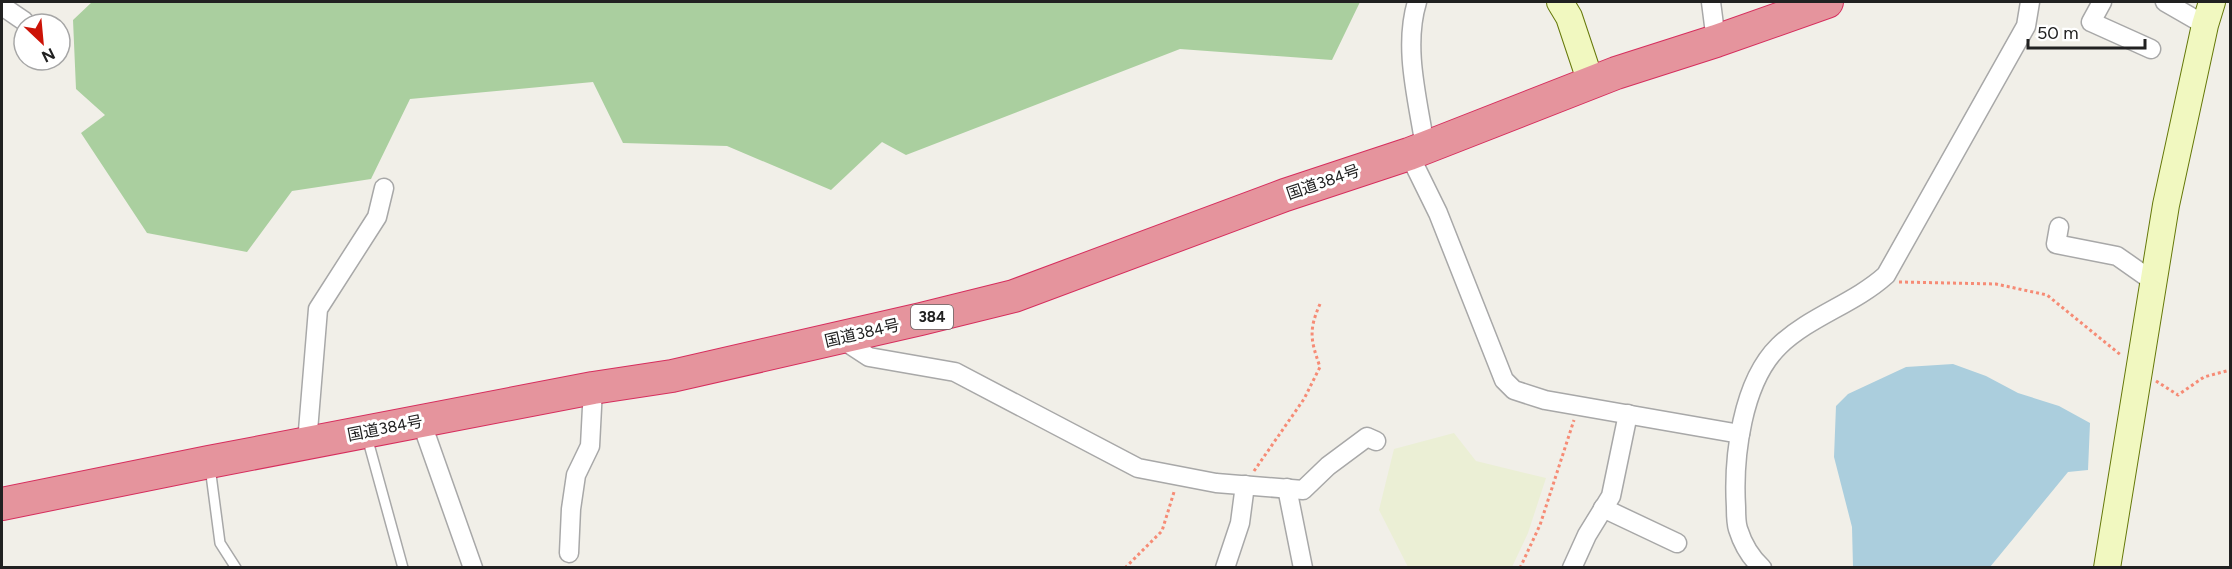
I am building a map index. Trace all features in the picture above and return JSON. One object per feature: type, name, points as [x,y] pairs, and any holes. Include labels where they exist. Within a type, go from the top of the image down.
[{"type":"highway","name":"国道384号","points":[[2,504],[593,388],[672,376],[1014,296],[1285,195],[1417,150],[1616,73],[1827,2]]},
{"type":"street","points":[[1417,2],[1414,12],[1411,59],[1417,150],[1438,213],[1504,380],[1514,390],[1545,400],[1740,434]]},
{"type":"street","points":[[1560,2],[1569,17],[1591,83]]},
{"type":"street","points":[[1711,2],[1716,41]]},
{"type":"street","points":[[1762,567],[1749,556],[1737,527],[1735,486],[1740,434],[1749,398],[1759,373],[1777,347],[1799,328],[1886,275],[2026,26],[2030,2]]},
{"type":"street","points":[[2102,2],[2091,22],[2151,49]]},
{"type":"street","points":[[2107,567],[2166,205],[2209,13],[2165,2]]},
{"type":"street","points":[[307,443],[318,309],[377,218],[384,188]]},
{"type":"street","points":[[2059,227],[2055,244],[2117,256],[2154,282]]},
{"type":"street","points":[[840,338],[869,357],[955,372],[1138,468],[1178,476],[1216,483],[1303,490],[1328,466],[1367,437],[1376,441]]},
{"type":"street","points":[[568,553],[576,475],[590,446],[593,388]]},
{"type":"street","points":[[1572,567],[1587,535],[1611,496],[1628,414]]},
{"type":"street","points":[[421,421],[473,567]]},
{"type":"street","points":[[1225,567],[1240,523],[1245,485]]},
{"type":"street","points":[[1287,488],[1303,567]]},
{"type":"street","points":[[1603,508],[1677,543]]},
{"type":"lane","points":[[366,432],[403,567]]},
{"type":"lane","points":[[209,462],[220,543],[236,567]]},
{"type":"path","points":[[1879,281],[1996,284],[2047,295],[2140,370],[2178,395],[2204,377],[2230,370]]},
{"type":"path","points":[[1245,485],[1304,399],[1320,367],[1311,341],[1311,325],[1320,304]]},
{"type":"path","points":[[1520,567],[1540,525],[1580,406]]},
{"type":"path","points":[[1125,567],[1162,531],[1178,476]]},
{"type":"green space","points":[[92,2],[1360,2],[1332,60],[1180,49],[906,155],[882,142],[831,190],[727,146],[623,143],[593,82],[410,99],[371,179],[292,191],[247,252],[147,233],[81,133],[105,115],[76,89],[73,20]]},
{"type":"green space","points":[[1454,433],[1476,461],[1546,478],[1528,533],[1512,567],[1408,567],[1379,510],[1394,449]]},
{"type":"water","points":[[1953,364],[1986,376],[2018,393],[2059,406],[2090,423],[2088,470],[2068,472],[1990,567],[1853,567],[1852,527],[1834,457],[1836,406],[1848,394],[1906,367]]}]
